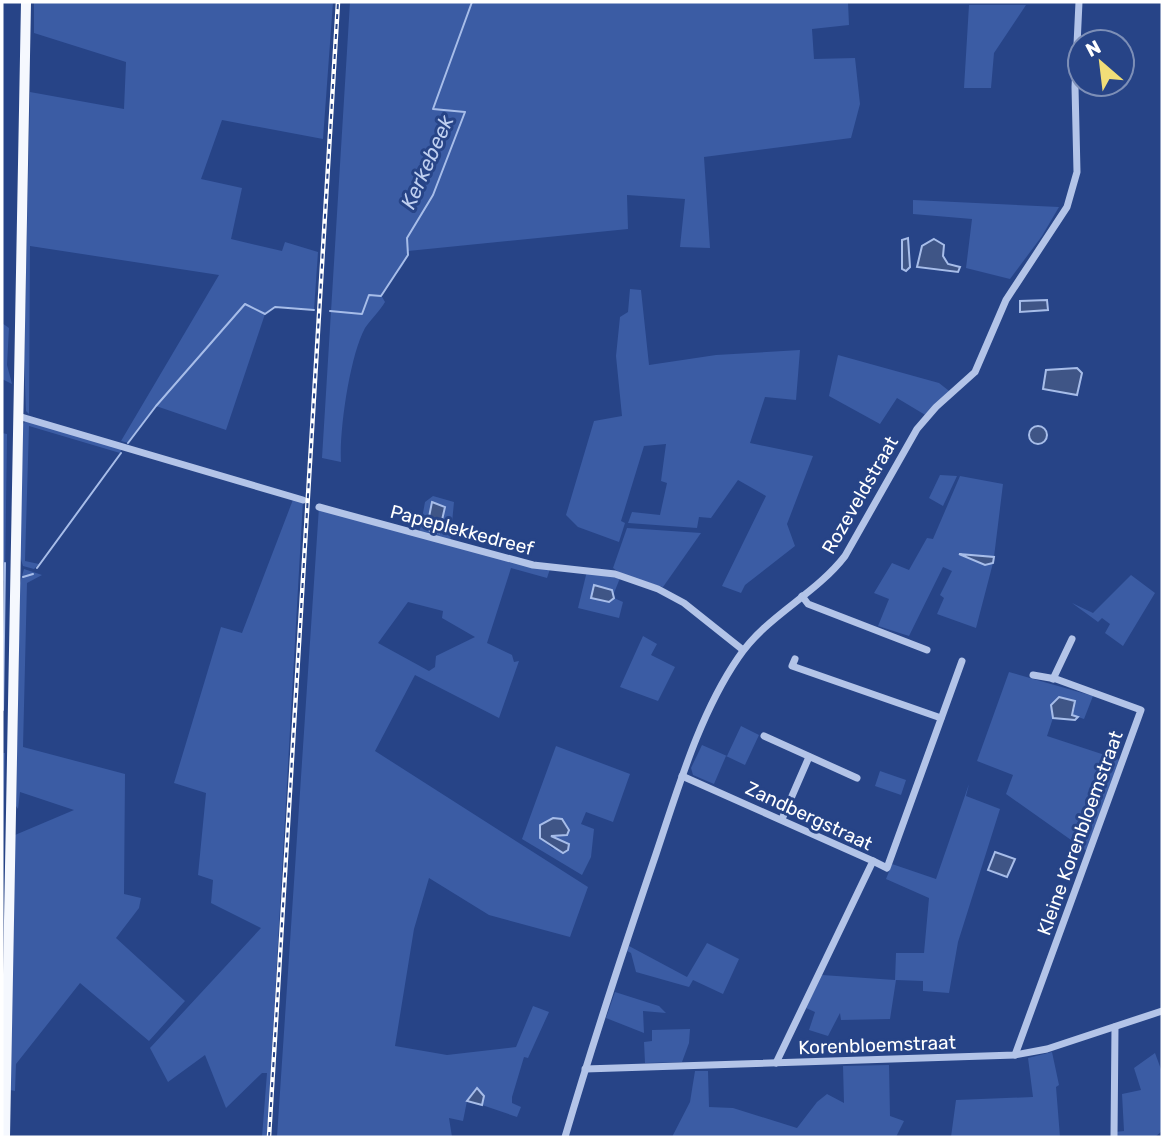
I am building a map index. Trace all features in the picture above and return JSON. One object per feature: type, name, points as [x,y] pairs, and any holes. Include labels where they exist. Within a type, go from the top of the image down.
[{"type":"main road","points":[[5,1137],[26,2]]},
{"type":"street","name":"Rozeveldstraat","points":[[565,1137],[682,776],[710,712],[743,650],[768,622],[802,596],[845,556],[925,419],[975,372],[1006,300],[1067,207],[1077,172],[1075,87],[1079,2]]},
{"type":"street","points":[[18,416],[303,500]]},
{"type":"street","name":"Papeplekkedreef","points":[[319,508],[533,565],[615,574],[673,596],[743,650]]},
{"type":"street","points":[[802,596],[808,604],[927,650]]},
{"type":"street","points":[[1033,675],[1053,678],[1072,639]]},
{"type":"street","points":[[795,659],[792,666],[942,718]]},
{"type":"street","points":[[873,861],[886,872],[962,661]]},
{"type":"street","name":"Kleine Korenbloemstraat","points":[[1015,1055],[1140,710],[1053,678]]},
{"type":"street","points":[[764,736],[856,778]]},
{"type":"street","points":[[782,819],[809,757]]},
{"type":"street","name":"Zandbergstraat","points":[[682,776],[873,861],[776,1063]]},
{"type":"street","name":"Korenbloemstraat","points":[[585,1069],[1015,1055],[1047,1049],[1162,1011]]},
{"type":"street","points":[[1114,1137],[1115,1027]]},
{"type":"shaded area","points":[[34,2],[333,2],[323,139],[222,120],[201,179],[242,188],[231,239],[282,251],[285,242],[318,252],[314,310],[275,307],[265,314],[226,430],[156,406],[128,443],[121,441],[219,275],[30,246],[29,414],[26,411],[24,360],[30,92],[124,109],[126,62],[34,33]]},
{"type":"shaded area","points":[[350,2],[848,2],[849,25],[812,29],[814,59],[855,58],[860,104],[851,138],[704,157],[710,248],[680,247],[685,199],[627,195],[628,229],[408,251],[404,263],[381,295],[385,302],[365,328],[360,340],[347,394],[341,462],[322,458]]},
{"type":"shaded area","points":[[969,5],[1026,5],[994,53],[991,88],[964,88]]},
{"type":"shaded area","points":[[913,200],[1059,207],[1042,236],[1010,279],[966,268],[972,219],[913,214]]},
{"type":"shaded area","points":[[908,238],[910,267],[906,271],[902,269],[902,240]]},
{"type":"shaded area","points":[[934,239],[944,245],[943,256],[948,264],[960,267],[958,272],[917,267],[922,246]]},
{"type":"shaded area","points":[[630,289],[641,290],[649,365],[716,355],[800,350],[796,400],[765,397],[750,443],[813,456],[787,524],[795,546],[745,585],[741,593],[722,586],[766,496],[738,480],[711,518],[699,517],[697,528],[628,523],[632,512],[660,515],[667,483],[661,481],[666,444],[644,446],[621,521],[625,523],[619,542],[578,527],[566,515],[594,421],[622,416],[616,356],[620,317],[628,312]]},
{"type":"shaded area","points":[[1047,300],[1048,310],[1020,312],[1020,301]]},
{"type":"shaded area","points":[[2,323],[9,328],[7,365],[12,384],[2,379]]},
{"type":"shaded area","points":[[838,355],[939,383],[953,394],[927,416],[897,398],[880,424],[829,396]]},
{"type":"shaded area","points":[[1077,368],[1082,373],[1077,395],[1043,389],[1046,370]]},
{"type":"shaded area","points":[[27,420],[122,448],[120,453],[29,426],[25,561],[39,564],[34,569],[23,566],[20,556],[23,424]]},
{"type":"shaded area","points":[[1038,426],[1044,429],[1047,435],[1044,441],[1038,444],[1032,441],[1029,435],[1032,429]]},
{"type":"shaded area","points":[[2,433],[7,434],[5,580],[2,581]]},
{"type":"shaded area","points":[[940,475],[957,476],[943,506],[929,498]]},
{"type":"shaded area","points":[[960,476],[1003,484],[994,557],[959,555],[985,565],[993,563],[976,628],[937,614],[944,598],[940,595],[952,571],[943,567],[909,636],[878,626],[889,599],[874,593],[892,563],[909,570],[927,538],[933,539]]},
{"type":"shaded area","points":[[433,496],[454,502],[450,544],[551,566],[547,578],[511,568],[487,643],[512,655],[514,662],[519,661],[499,718],[415,675],[375,751],[588,887],[570,937],[489,915],[429,878],[414,929],[395,1046],[447,1055],[516,1047],[533,1006],[549,1012],[528,1058],[524,1057],[512,1097],[512,1103],[521,1107],[517,1117],[482,1105],[484,1098],[467,1101],[463,1121],[449,1118],[452,1137],[277,1137],[319,507],[419,535],[425,502]],"holes":[[[408,602],[443,611],[442,618],[475,637],[436,656],[435,667],[429,671],[378,643]]]},
{"type":"shaded area","points":[[294,497],[303,500],[267,1137],[262,1137],[267,1073],[262,1073],[226,1108],[205,1055],[168,1082],[150,1048],[261,928],[211,903],[213,880],[198,875],[206,793],[174,783],[221,627],[242,633]]},
{"type":"shaded area","points":[[432,502],[445,507],[439,533],[430,531],[427,527]]},
{"type":"shaded area","points":[[627,528],[701,533],[663,587],[623,575],[613,568]]},
{"type":"shaded area","points":[[959,554],[994,557],[993,563],[985,565]]},
{"type":"shaded area","points":[[24,569],[42,575],[27,583],[23,747],[125,774],[124,894],[141,898],[139,908],[116,938],[185,1001],[149,1041],[80,983],[16,1064],[15,1091],[10,1090],[15,835],[74,810],[20,792],[18,809],[16,806],[20,583]]},
{"type":"shaded area","points":[[587,571],[620,578],[614,593],[594,585],[591,598],[609,602],[614,598],[623,602],[619,618],[578,608]]},
{"type":"shaded area","points":[[1131,575],[1155,593],[1123,646],[1105,633],[1110,624],[1102,618],[1098,622],[1072,603],[1093,613]]},
{"type":"shaded area","points":[[594,585],[612,590],[614,598],[609,602],[591,598]]},
{"type":"shaded area","points":[[643,636],[657,644],[651,655],[675,667],[658,701],[620,687]]},
{"type":"shaded area","points":[[1009,672],[1093,696],[1084,719],[1072,715],[1075,707],[1054,715],[1047,736],[1120,760],[1088,852],[1006,794],[1013,775],[977,761]]},
{"type":"shaded area","points":[[1059,697],[1075,701],[1072,715],[1078,717],[1075,720],[1053,718],[1051,705]]},
{"type":"shaded area","points":[[741,726],[759,735],[745,765],[726,756],[714,784],[693,775],[691,768],[702,745],[727,756]]},
{"type":"shaded area","points":[[556,746],[630,774],[613,822],[586,812],[581,824],[594,829],[591,857],[582,875],[522,839]],"holes":[[[567,824],[558,836],[551,836],[563,841],[553,849],[540,838]]]},
{"type":"shaded area","points":[[2,753],[5,753],[2,884]]},
{"type":"shaded area","points":[[880,771],[906,780],[901,795],[875,786]]},
{"type":"shaded area","points":[[969,784],[966,796],[1000,809],[958,942],[949,993],[923,991],[923,981],[896,980],[890,1019],[841,1020],[840,1013],[828,1036],[809,1030],[815,1012],[806,1008],[822,975],[895,980],[896,953],[924,953],[929,898],[886,879],[892,864],[936,879]]},
{"type":"shaded area","points":[[553,818],[562,819],[569,830],[567,835],[551,836],[569,844],[568,850],[563,853],[540,838],[540,825]]},
{"type":"shaded area","points":[[995,852],[1015,859],[1007,877],[988,870]]},
{"type":"shaded area","points":[[707,943],[739,959],[723,994],[693,980],[689,987],[636,972],[631,953],[627,951],[629,946],[687,977]]},
{"type":"shaded area","points":[[615,992],[659,1006],[666,1013],[643,1011],[644,1033],[606,1018]]},
{"type":"shaded area","points":[[690,1029],[689,1043],[682,1062],[645,1063],[644,1042],[652,1041],[652,1030]]},
{"type":"shaded area","points":[[1052,1052],[1059,1085],[1056,1087],[1060,1137],[951,1137],[956,1100],[1033,1097],[1028,1058]]},
{"type":"shaded area","points":[[1155,1053],[1162,1072],[1162,1131],[1155,1137],[1115,1137],[1115,1132],[1124,1131],[1122,1094],[1141,1090],[1134,1068]]},
{"type":"shaded area","points":[[889,1065],[890,1116],[904,1121],[896,1137],[672,1137],[690,1102],[695,1071],[708,1071],[709,1107],[733,1108],[797,1128],[817,1102],[827,1094],[844,1103],[843,1066]]},
{"type":"shaded area","points":[[477,1088],[484,1096],[482,1105],[467,1101]]},
{"type":"waterway","name":"Kerkebeek","points":[[330,311],[362,314],[369,295],[381,296],[408,255],[407,238],[433,195],[465,112],[433,109],[472,2]]},
{"type":"waterway","name":"Kerkebeek","points":[[128,443],[156,406],[245,304],[265,314],[275,307],[314,310]]},
{"type":"waterway","name":"Kerkebeek","points":[[37,568],[121,453]]},
{"type":"waterway","points":[[3,710],[5,563]]},
{"type":"waterway","name":"Kerkebeek","points":[[23,577],[33,574]]},
{"type":"railway","points":[[269,1137],[338,2]]}]
